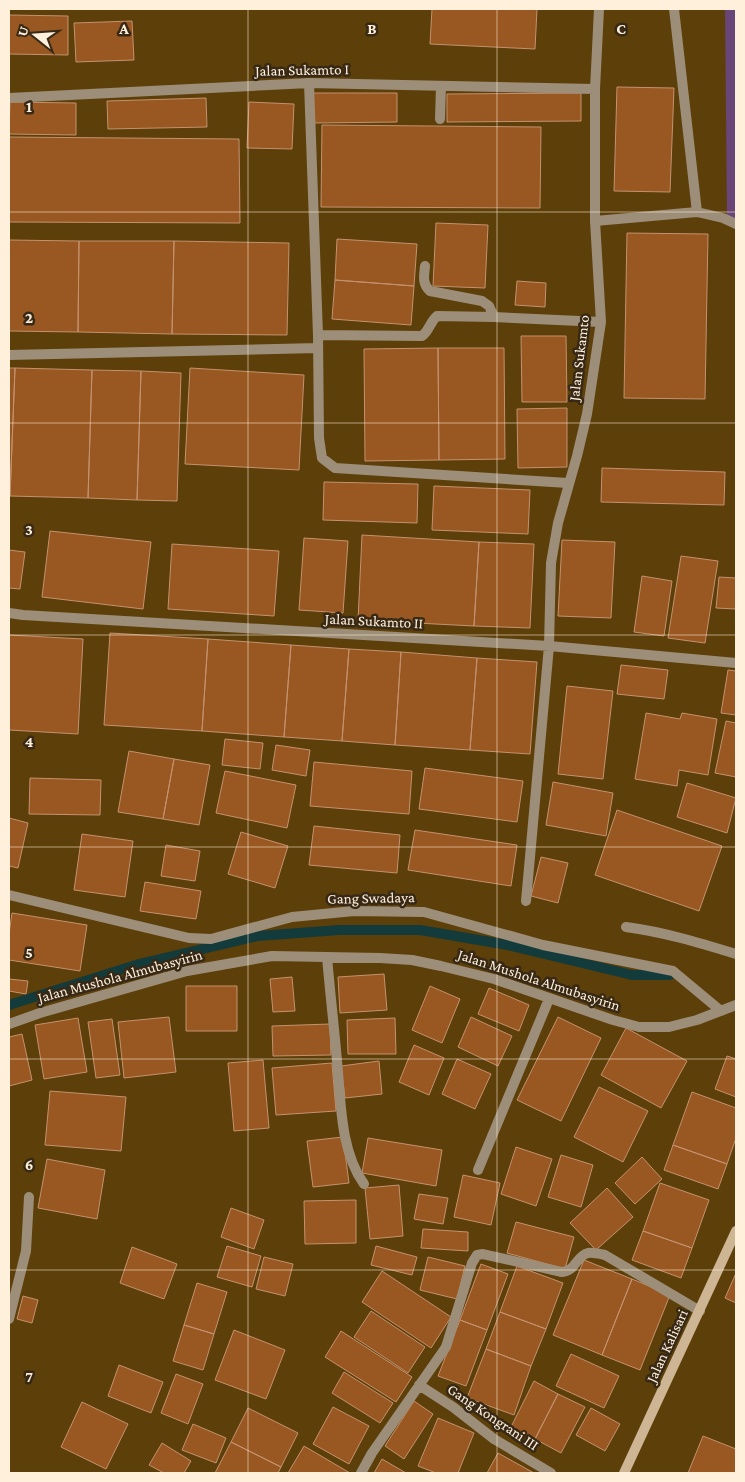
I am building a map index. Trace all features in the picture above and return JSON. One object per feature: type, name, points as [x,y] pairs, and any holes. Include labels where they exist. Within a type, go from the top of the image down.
[{"type":"street","name":"Jalan Sukamto","points":[[526,901],[548,646],[551,563],[558,523],[587,414],[601,322],[595,221],[595,89],[599,9]]},
{"type":"street","points":[[674,9],[697,212]]},
{"type":"street","name":"Jalan Sukamto I","points":[[9,98],[309,83],[595,89]]},
{"type":"street","points":[[309,83],[318,335],[319,438],[322,458],[335,468],[568,483]]},
{"type":"street","points":[[440,119],[441,86]]},
{"type":"street","points":[[595,221],[697,212],[723,218],[736,224]]},
{"type":"street","points":[[425,266],[424,281],[430,291],[482,301],[489,306],[494,317]]},
{"type":"street","points":[[318,335],[422,336],[428,332],[432,320],[437,316],[601,322]]},
{"type":"street","points":[[9,355],[318,348]]},
{"type":"street","name":"Jalan Sukamto II","points":[[9,613],[548,646],[736,663]]},
{"type":"street","name":"Gang Swadaya","points":[[9,896],[189,938],[211,939],[292,917],[354,911],[424,912],[543,945],[673,972],[721,1011]]},
{"type":"street","points":[[626,927],[689,939],[736,954]]},
{"type":"street","name":"Jalan Mushola Almubasyirin","points":[[9,1024],[40,1013],[187,971],[272,956],[412,960],[494,979],[549,999],[639,1027],[669,1027],[697,1020],[736,1005]]},
{"type":"street","points":[[327,957],[344,1126],[350,1158],[364,1184]]},
{"type":"street","points":[[478,1170],[549,999]]},
{"type":"street","points":[[9,1319],[26,1251],[29,1197]]},
{"type":"street","name":"Jalan Kalisari","points":[[624,1473],[736,1232]]},
{"type":"street","points":[[361,1473],[372,1453],[446,1348],[472,1263],[477,1255],[483,1254],[562,1272],[572,1269],[580,1257],[589,1253],[605,1255],[700,1312]]},
{"type":"street","name":"Gang Kongrani III","points":[[419,1385],[453,1407],[494,1439],[551,1473]]},
{"type":"shaded area","points":[[725,9],[736,9],[736,219],[727,219]]},
{"type":"building","points":[[432,9],[537,9],[535,49],[430,44]]},
{"type":"building","points":[[9,15],[68,16],[68,55],[9,54]]},
{"type":"building","points":[[132,21],[134,60],[76,62],[74,23]]},
{"type":"building","points":[[617,87],[674,88],[670,192],[614,191]]},
{"type":"building","points":[[312,93],[397,93],[397,122],[313,123]]},
{"type":"building","points":[[581,93],[581,121],[447,122],[447,94]]},
{"type":"building","points":[[206,98],[207,127],[108,129],[107,101]]},
{"type":"building","points":[[10,102],[76,103],[76,135],[9,134]]},
{"type":"building","points":[[249,102],[294,104],[292,149],[247,148]]},
{"type":"building","points":[[322,125],[541,127],[540,208],[321,207]]},
{"type":"building","points":[[9,137],[239,139],[240,223],[9,222]]},
{"type":"building","points":[[436,223],[488,225],[485,288],[433,286]]},
{"type":"building","points":[[627,233],[708,234],[705,399],[624,398]]},
{"type":"building","points":[[337,239],[417,244],[414,286],[335,280]]},
{"type":"building","points":[[9,240],[79,241],[78,332],[9,331]]},
{"type":"building","points":[[79,241],[174,241],[172,334],[78,332]]},
{"type":"building","points":[[174,241],[289,243],[287,335],[172,334]]},
{"type":"building","points":[[335,280],[414,286],[411,325],[332,319]]},
{"type":"building","points":[[517,281],[546,283],[545,307],[515,305]]},
{"type":"building","points":[[521,336],[566,336],[567,402],[522,402]]},
{"type":"building","points":[[438,348],[504,348],[505,459],[439,460]]},
{"type":"building","points":[[438,348],[439,460],[365,461],[364,349]]},
{"type":"building","points":[[9,368],[15,368],[10,496],[9,496]]},
{"type":"building","points":[[15,368],[92,370],[88,498],[10,496]]},
{"type":"building","points":[[190,368],[304,375],[299,470],[185,464]]},
{"type":"building","points":[[92,370],[141,371],[137,500],[88,498]]},
{"type":"building","points":[[141,371],[181,373],[177,501],[137,500]]},
{"type":"building","points":[[567,408],[567,467],[518,468],[517,409]]},
{"type":"building","points":[[602,468],[725,472],[724,505],[601,502]]},
{"type":"building","points":[[324,482],[418,484],[417,523],[323,520]]},
{"type":"building","points":[[434,486],[530,490],[528,534],[432,530]]},
{"type":"building","points":[[50,531],[151,542],[143,609],[42,597]]},
{"type":"building","points":[[362,535],[479,542],[474,626],[358,620]]},
{"type":"building","points":[[304,538],[348,541],[343,613],[299,610]]},
{"type":"building","points":[[562,540],[615,542],[611,618],[558,616]]},
{"type":"building","points":[[479,542],[534,544],[530,628],[474,626]]},
{"type":"building","points":[[172,544],[279,551],[274,616],[168,609]]},
{"type":"building","points":[[9,550],[25,552],[20,589],[9,588]]},
{"type":"building","points":[[681,556],[718,561],[705,643],[668,638]]},
{"type":"building","points":[[642,576],[672,581],[664,636],[634,632]]},
{"type":"building","points":[[719,577],[736,578],[736,609],[716,608]]},
{"type":"building","points":[[110,633],[208,639],[202,731],[104,725]]},
{"type":"building","points":[[9,635],[83,639],[78,734],[9,730]]},
{"type":"building","points":[[208,639],[291,645],[284,737],[202,731]]},
{"type":"building","points":[[291,645],[349,649],[342,741],[284,737]]},
{"type":"building","points":[[349,649],[401,652],[395,745],[342,741]]},
{"type":"building","points":[[401,652],[477,658],[470,750],[395,745]]},
{"type":"building","points":[[477,658],[537,662],[530,754],[470,750]]},
{"type":"building","points":[[621,665],[668,670],[664,699],[617,694]]},
{"type":"building","points":[[728,670],[736,671],[736,715],[721,713]]},
{"type":"building","points":[[567,686],[613,691],[603,779],[558,774]]},
{"type":"building","points":[[646,713],[680,719],[682,713],[717,719],[708,775],[679,770],[677,786],[635,779]]},
{"type":"building","points":[[726,721],[736,723],[736,777],[715,773]]},
{"type":"building","points":[[225,739],[263,743],[260,769],[222,765]]},
{"type":"building","points":[[276,745],[310,750],[306,776],[272,770]]},
{"type":"building","points":[[129,751],[174,759],[163,819],[118,812]]},
{"type":"building","points":[[174,759],[210,765],[199,825],[163,819]]},
{"type":"building","points":[[314,762],[412,771],[409,814],[310,806]]},
{"type":"building","points":[[425,768],[523,781],[517,822],[419,809]]},
{"type":"building","points":[[225,771],[296,785],[287,828],[216,813]]},
{"type":"building","points":[[30,778],[101,780],[100,815],[29,814]]},
{"type":"building","points":[[553,782],[613,793],[606,836],[546,825]]},
{"type":"building","points":[[687,783],[736,798],[727,833],[677,817]]},
{"type":"building","points":[[617,810],[722,846],[699,911],[595,875]]},
{"type":"building","points":[[9,818],[28,823],[18,868],[9,866]]},
{"type":"building","points":[[314,826],[400,835],[397,873],[309,865]]},
{"type":"building","points":[[415,830],[517,845],[511,886],[408,870]]},
{"type":"building","points":[[241,832],[288,846],[275,888],[228,874]]},
{"type":"building","points":[[82,834],[133,841],[125,897],[74,890]]},
{"type":"building","points":[[166,845],[200,851],[195,881],[161,876]]},
{"type":"building","points":[[541,857],[568,863],[558,903],[531,896]]},
{"type":"building","points":[[145,882],[201,891],[196,919],[140,911]]},
{"type":"building","points":[[12,913],[87,925],[80,971],[9,960],[9,934]]},
{"type":"building","points":[[384,974],[387,1010],[340,1013],[338,977]]},
{"type":"building","points":[[292,977],[295,1011],[273,1012],[270,979]]},
{"type":"building","points":[[9,979],[28,981],[26,994],[9,991]]},
{"type":"building","points":[[186,986],[237,986],[237,1031],[186,1031]]},
{"type":"building","points":[[430,986],[460,999],[442,1043],[412,1030]]},
{"type":"building","points":[[489,988],[529,1005],[519,1031],[478,1014]]},
{"type":"building","points":[[169,1017],[176,1072],[124,1078],[118,1022]]},
{"type":"building","points":[[471,1017],[512,1036],[498,1066],[458,1047]]},
{"type":"building","points":[[558,1017],[601,1038],[561,1121],[517,1100]]},
{"type":"building","points":[[78,1018],[87,1072],[44,1079],[35,1025]]},
{"type":"building","points":[[395,1018],[396,1054],[348,1054],[347,1020]]},
{"type":"building","points":[[112,1019],[120,1075],[96,1078],[88,1022]]},
{"type":"building","points":[[330,1024],[331,1055],[273,1056],[272,1026]]},
{"type":"building","points":[[626,1028],[687,1061],[661,1108],[601,1075]]},
{"type":"building","points":[[22,1034],[32,1080],[9,1086],[9,1037]]},
{"type":"building","points":[[414,1045],[444,1058],[429,1095],[399,1082]]},
{"type":"building","points":[[727,1056],[736,1059],[736,1097],[715,1089]]},
{"type":"building","points":[[457,1059],[491,1074],[475,1109],[442,1094]]},
{"type":"building","points":[[263,1060],[269,1128],[234,1131],[228,1063]]},
{"type":"building","points":[[379,1061],[382,1094],[345,1098],[341,1066]]},
{"type":"building","points":[[332,1063],[336,1111],[276,1115],[272,1068]]},
{"type":"building","points":[[599,1087],[648,1111],[623,1162],[574,1137]]},
{"type":"building","points":[[50,1091],[126,1097],[121,1151],[45,1145]]},
{"type":"building","points":[[692,1092],[736,1108],[736,1138],[727,1164],[673,1145]]},
{"type":"building","points":[[343,1137],[349,1183],[313,1187],[307,1141]]},
{"type":"building","points":[[368,1138],[442,1150],[436,1186],[362,1173]]},
{"type":"building","points":[[673,1145],[727,1164],[718,1189],[664,1170]]},
{"type":"building","points":[[516,1147],[552,1159],[536,1206],[501,1194]]},
{"type":"building","points":[[561,1155],[593,1165],[581,1207],[548,1197]]},
{"type":"building","points":[[642,1157],[662,1179],[635,1204],[615,1183]]},
{"type":"building","points":[[47,1159],[105,1170],[97,1219],[38,1208]]},
{"type":"building","points":[[463,1175],[500,1183],[491,1225],[454,1217]]},
{"type":"building","points":[[660,1183],[709,1200],[692,1248],[643,1231]]},
{"type":"building","points":[[399,1185],[403,1236],[370,1239],[365,1188]]},
{"type":"building","points":[[607,1188],[633,1217],[596,1250],[570,1223]]},
{"type":"building","points":[[419,1194],[448,1198],[443,1224],[414,1219]]},
{"type":"building","points":[[356,1200],[356,1243],[305,1244],[304,1201]]},
{"type":"building","points":[[231,1208],[264,1220],[254,1249],[221,1237]]},
{"type":"building","points":[[516,1222],[574,1237],[565,1269],[507,1253]]},
{"type":"building","points":[[423,1229],[468,1232],[468,1251],[421,1248]]},
{"type":"building","points":[[643,1231],[692,1248],[681,1278],[632,1260]]},
{"type":"building","points":[[227,1246],[261,1256],[252,1287],[217,1277]]},
{"type":"building","points":[[376,1246],[417,1257],[412,1275],[371,1265]]},
{"type":"building","points":[[132,1247],[177,1264],[164,1299],[120,1283]]},
{"type":"building","points":[[264,1257],[293,1264],[285,1296],[256,1289]]},
{"type":"building","points":[[428,1257],[465,1266],[457,1299],[420,1290]]},
{"type":"building","points":[[584,1260],[632,1279],[602,1355],[553,1335]]},
{"type":"building","points":[[481,1264],[508,1274],[487,1330],[460,1320]]},
{"type":"building","points":[[517,1266],[563,1283],[546,1329],[500,1312]]},
{"type":"building","points":[[382,1271],[451,1317],[431,1348],[362,1302]]},
{"type":"building","points":[[736,1273],[736,1303],[725,1298]]},
{"type":"building","points":[[632,1279],[670,1295],[640,1370],[602,1355]]},
{"type":"building","points":[[197,1283],[227,1292],[214,1334],[184,1325]]},
{"type":"building","points":[[23,1296],[38,1300],[32,1323],[17,1319]]},
{"type":"building","points":[[371,1311],[425,1347],[408,1373],[354,1337]]},
{"type":"building","points":[[500,1312],[546,1329],[531,1366],[486,1349]]},
{"type":"building","points":[[460,1320],[487,1330],[466,1386],[438,1376]]},
{"type":"building","points":[[184,1325],[214,1334],[203,1370],[173,1361]]},
{"type":"building","points":[[234,1330],[285,1350],[266,1399],[215,1380]]},
{"type":"building","points":[[341,1331],[412,1377],[396,1402],[325,1357]]},
{"type":"building","points":[[486,1349],[531,1366],[514,1415],[467,1398]]},
{"type":"building","points":[[571,1354],[619,1376],[604,1408],[556,1386]]},
{"type":"building","points":[[119,1365],[163,1382],[151,1413],[108,1396]]},
{"type":"building","points":[[344,1372],[393,1403],[380,1423],[332,1393]]},
{"type":"building","points":[[176,1374],[203,1384],[188,1424],[161,1413]]},
{"type":"building","points":[[534,1381],[558,1394],[535,1439],[511,1427]]},
{"type":"building","points":[[558,1394],[585,1407],[561,1453],[535,1439]]},
{"type":"building","points":[[414,1401],[433,1414],[404,1459],[385,1446]]},
{"type":"building","points":[[82,1402],[128,1424],[106,1469],[61,1447]]},
{"type":"building","points":[[333,1407],[369,1426],[349,1464],[313,1444]]},
{"type":"building","points":[[248,1408],[298,1433],[281,1467],[231,1442]]},
{"type":"building","points":[[591,1408],[620,1424],[605,1451],[576,1435]]},
{"type":"building","points":[[438,1418],[474,1433],[458,1473],[436,1473],[418,1466]]},
{"type":"building","points":[[193,1424],[226,1438],[216,1463],[182,1450]]},
{"type":"building","points":[[703,1436],[736,1449],[736,1473],[688,1473]]},
{"type":"building","points":[[231,1442],[281,1467],[278,1473],[215,1473]]},
{"type":"building","points":[[162,1443],[191,1461],[184,1473],[164,1473],[149,1465]]},
{"type":"building","points":[[304,1446],[350,1473],[288,1473]]},
{"type":"building","points":[[498,1453],[534,1473],[487,1473]]},
{"type":"building","points":[[382,1459],[406,1473],[374,1473]]},
{"type":"waterway","points":[[9,1005],[139,964],[258,936],[339,930],[420,930],[508,945],[632,975],[670,975]]}]
